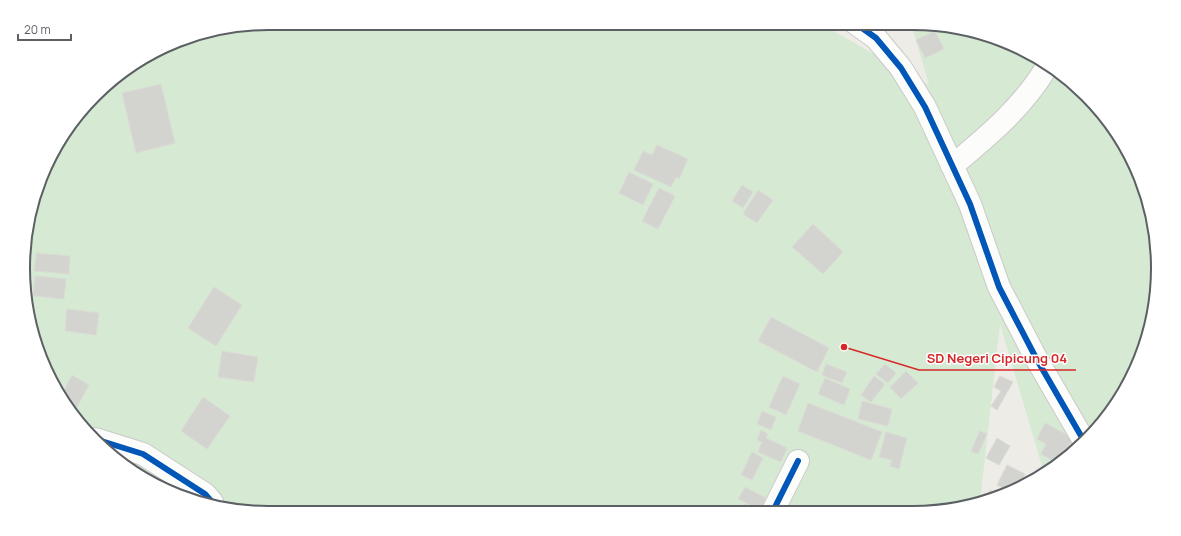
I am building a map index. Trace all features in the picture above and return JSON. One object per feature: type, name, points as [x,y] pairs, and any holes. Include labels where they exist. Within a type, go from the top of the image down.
[{"type":"street","points":[[865,30],[876,38],[901,68],[925,107],[970,204],[999,287],[1081,436]]},
{"type":"street","points":[[952,166],[1003,121],[1040,79],[1045,70]]},
{"type":"street","points":[[106,442],[143,454],[205,494],[209,499]]},
{"type":"street","points":[[776,506],[798,462]]},
{"type":"green space","points":[[268,30],[831,30],[929,85],[913,30],[944,32],[975,38],[990,43],[1004,48],[1032,62],[1058,79],[1092,111],[1111,136],[1133,177],[1143,206],[1149,237],[1151,268],[1149,299],[1143,330],[1133,359],[1111,400],[1092,425],[1070,447],[1042,468],[1000,324],[981,496],[975,498],[944,504],[913,506],[268,506],[237,504],[206,498],[191,493],[177,488],[149,474],[123,457],[111,447],[79,413],[62,387],[48,359],[38,330],[32,299],[31,284],[30,268],[32,237],[38,206],[48,177],[70,136],[89,111],[111,89],[136,70],[177,48],[206,38],[237,32]]},
{"type":"building","points":[[935,31],[944,49],[925,58],[916,40]]},
{"type":"building","points":[[161,84],[175,143],[136,153],[122,93]]},
{"type":"building","points":[[657,145],[688,159],[679,179],[676,177],[671,187],[634,170],[643,151],[652,155]]},
{"type":"building","points":[[629,172],[653,184],[643,205],[619,193]]},
{"type":"building","points":[[742,185],[753,192],[743,208],[732,201]]},
{"type":"building","points":[[659,188],[675,196],[658,229],[642,221]]},
{"type":"building","points":[[758,190],[773,200],[757,223],[743,214]]},
{"type":"building","points":[[813,224],[843,252],[823,274],[792,247]]},
{"type":"building","points":[[36,253],[70,256],[69,274],[34,271]]},
{"type":"building","points":[[35,276],[66,279],[64,299],[33,296]]},
{"type":"building","points":[[214,287],[242,305],[216,346],[188,328]]},
{"type":"building","points":[[67,309],[99,313],[96,335],[65,331]]},
{"type":"building","points":[[771,317],[829,348],[817,372],[758,341]]},
{"type":"building","points":[[222,351],[258,357],[254,382],[218,377]]},
{"type":"building","points":[[826,364],[847,372],[842,383],[822,375]]},
{"type":"building","points":[[885,364],[896,373],[888,383],[876,374]]},
{"type":"building","points":[[906,371],[918,383],[901,399],[890,387]]},
{"type":"building","points":[[72,375],[89,385],[76,409],[64,390]]},
{"type":"building","points":[[783,376],[800,384],[786,415],[769,407]]},
{"type":"building","points":[[874,376],[885,384],[871,402],[861,395]]},
{"type":"building","points":[[1000,376],[1013,382],[997,410],[991,406],[1001,391],[994,387]]},
{"type":"building","points":[[825,378],[850,389],[844,405],[818,394]]},
{"type":"building","points":[[203,397],[230,416],[207,449],[181,431]]},
{"type":"building","points":[[862,401],[892,409],[888,426],[858,419]]},
{"type":"building","points":[[808,403],[882,432],[871,460],[798,431]]},
{"type":"building","points":[[762,411],[776,417],[771,430],[757,424]]},
{"type":"building","points":[[1045,423],[1073,438],[1067,450],[1053,461],[1041,454],[1046,444],[1037,439]]},
{"type":"building","points":[[761,430],[768,434],[766,438],[787,448],[781,462],[758,452],[762,442],[757,440]]},
{"type":"building","points":[[980,431],[987,434],[978,454],[971,451]]},
{"type":"building","points":[[886,432],[907,438],[899,469],[890,466],[892,460],[879,457]]},
{"type":"building","points":[[997,438],[1010,446],[999,465],[986,458]]},
{"type":"building","points":[[752,452],[763,458],[752,480],[741,475]]},
{"type":"building","points":[[1007,465],[1025,474],[1023,479],[1004,488],[997,485]]},
{"type":"building","points":[[745,487],[766,498],[762,506],[752,506],[738,499]]},
{"type":"cycle path","points":[[865,30],[876,38],[901,68],[925,107],[970,204],[999,287],[1036,358],[1081,436]]},
{"type":"cycle path","points":[[107,443],[143,454],[205,494],[209,499]]},
{"type":"cycle path","points":[[776,506],[798,461]]},
{"type":"place","name":"SD Negeri Cipicung 04","points":[[844,347]]}]
